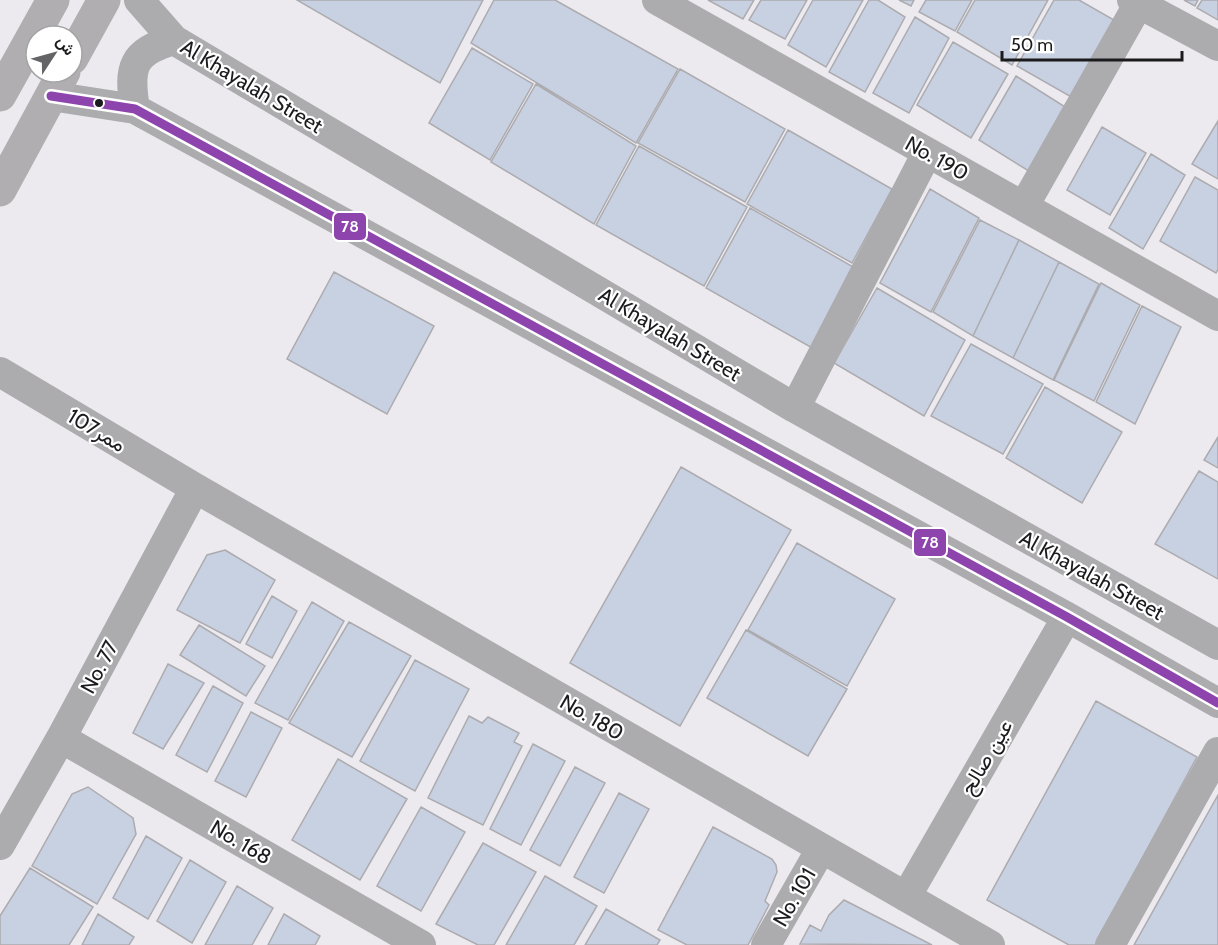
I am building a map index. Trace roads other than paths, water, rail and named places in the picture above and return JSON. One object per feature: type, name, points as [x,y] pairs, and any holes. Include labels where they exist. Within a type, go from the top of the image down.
[{"type":"main road","points":[[0,95],[53,0]]},
{"type":"main road","points":[[84,36],[104,0]]},
{"type":"main road","points":[[0,189],[58,84]]},
{"type":"street","name":"Al Khayalah Street","points":[[139,0],[174,40],[795,408],[1218,645]]},
{"type":"street","name":"No. 190","points":[[657,0],[1218,316]]},
{"type":"street","points":[[1024,206],[1136,2],[1218,46]]},
{"type":"street","points":[[135,109],[131,77],[138,58],[152,46],[174,40]]},
{"type":"street","points":[[58,84],[135,109],[1067,617],[1218,703]]},
{"type":"street","points":[[795,408],[927,153]]},
{"type":"street","name":"ممر107","points":[[0,372],[195,488]]},
{"type":"street","name":"No. 77","points":[[0,845],[61,738],[195,488]]},
{"type":"street","name":"No. 180","points":[[195,488],[990,945]]},
{"type":"street","name":"عين صالح","points":[[906,897],[1067,617]]},
{"type":"street","name":"No. 168","points":[[61,738],[421,945]]},
{"type":"street","points":[[1110,945],[1218,752]]},
{"type":"street","name":"No. 101","points":[[766,945],[821,849]]}]
